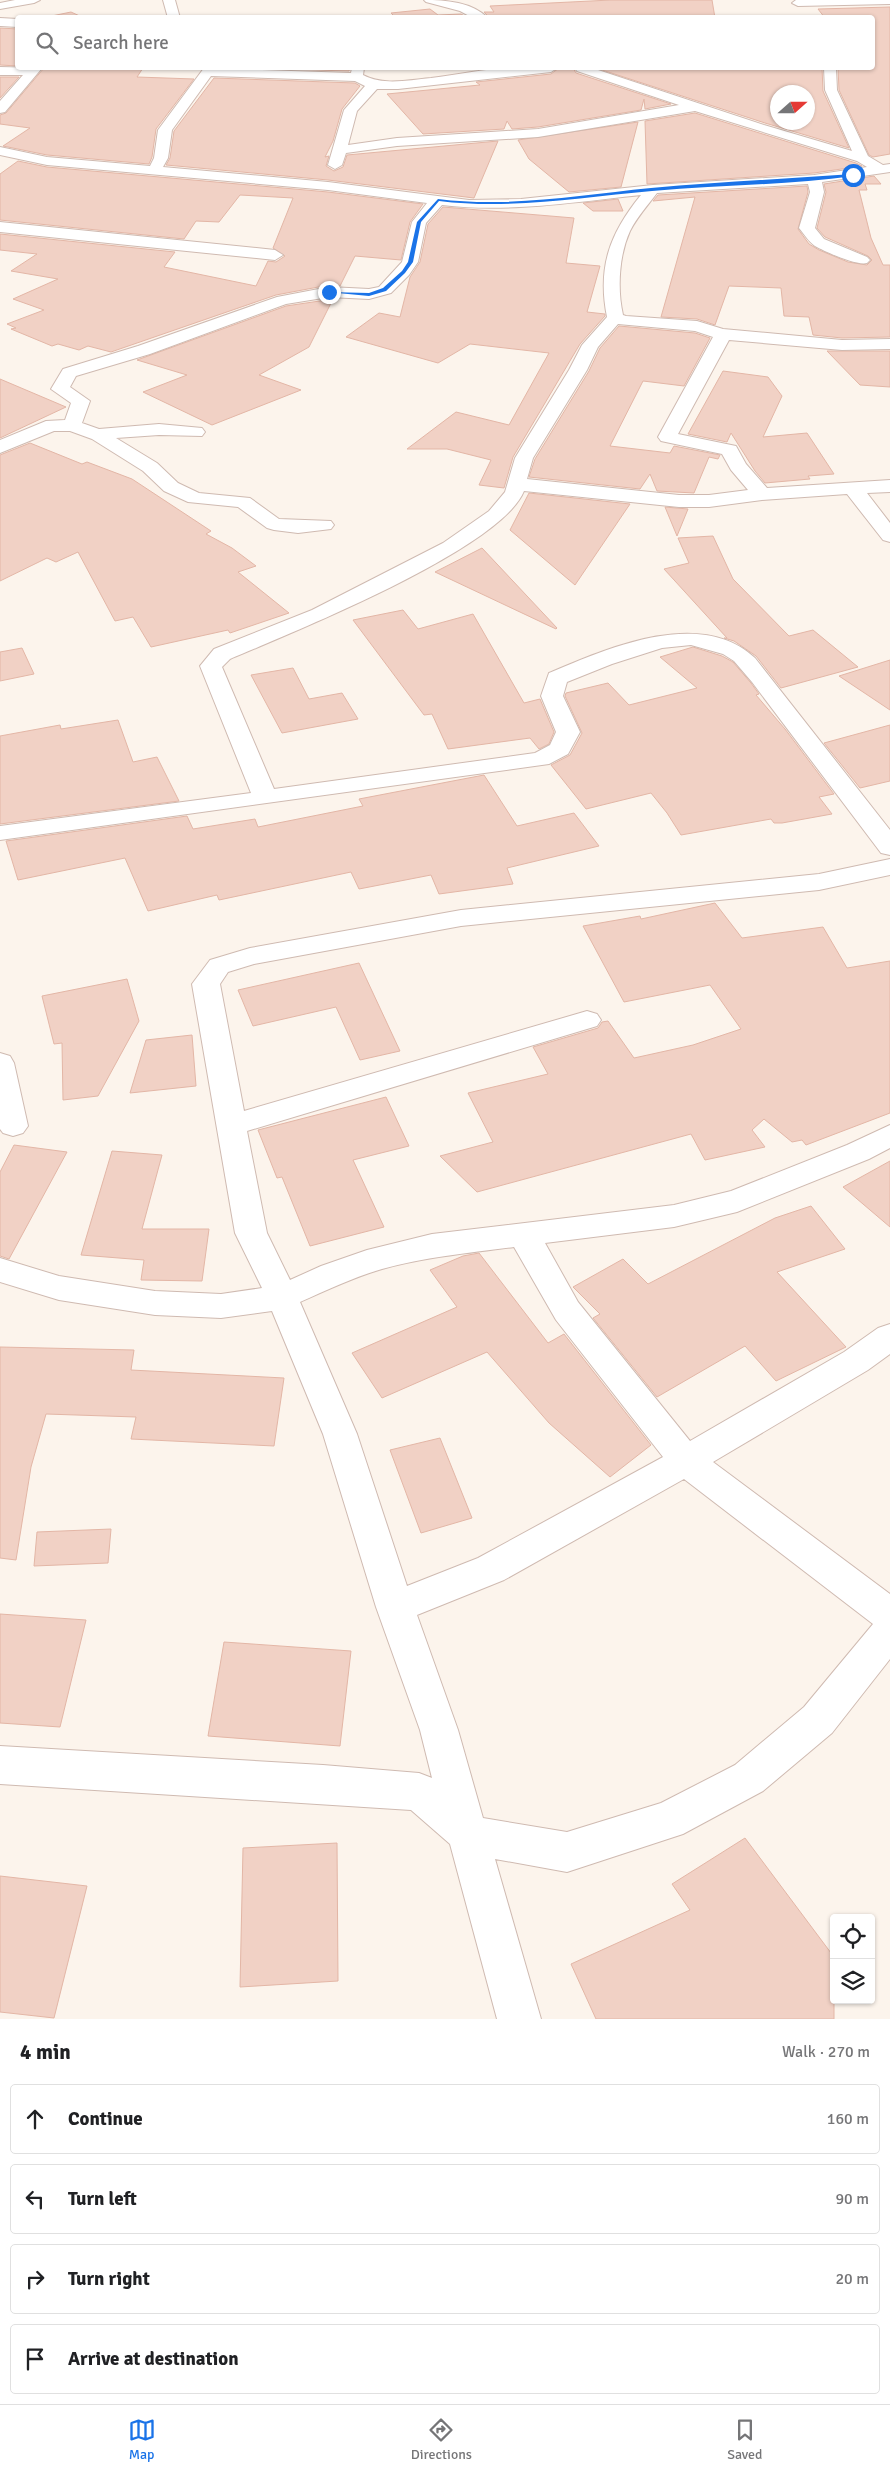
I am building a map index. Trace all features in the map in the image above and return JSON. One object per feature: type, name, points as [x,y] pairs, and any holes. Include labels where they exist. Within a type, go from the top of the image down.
[{"type":"street","points":[[0,6],[34,0]]},
{"type":"street","points":[[168,0],[173,15]]},
{"type":"street","points":[[430,0],[464,8],[477,15]]},
{"type":"street","points":[[803,15],[796,2],[890,1]]},
{"type":"street","points":[[0,22],[15,23]]},
{"type":"street","points":[[0,71],[34,70]]},
{"type":"street","points":[[0,109],[34,70]]},
{"type":"street","points":[[154,172],[161,158],[165,130],[208,70],[358,72],[373,85],[398,85],[533,70]]},
{"type":"street","points":[[588,70],[699,106],[759,128],[862,158],[886,169]]},
{"type":"street","points":[[830,70],[831,90],[862,158]]},
{"type":"street","points":[[328,186],[349,122],[351,110],[373,85]]},
{"type":"street","points":[[340,150],[397,142],[538,132],[699,106]]},
{"type":"street","points":[[0,151],[47,161],[328,186],[438,200],[496,204],[653,190],[814,179],[886,169]]},
{"type":"street","points":[[814,179],[817,192],[807,228],[819,242],[862,260]]},
{"type":"street","points":[[615,318],[612,310],[613,267],[622,231],[653,190]]},
{"type":"street","points":[[72,426],[81,401],[60,389],[69,373],[144,350],[284,300],[329,292],[369,294],[385,290],[410,262],[419,222],[438,200]]},
{"type":"street","points":[[0,227],[275,255]]},
{"type":"street","points":[[615,318],[624,321],[697,326],[721,334],[842,345],[890,344]]},
{"type":"street","points":[[265,797],[211,666],[222,654],[319,614],[450,547],[496,515],[514,493],[524,458],[578,370],[590,345],[615,318]]},
{"type":"street","points":[[721,334],[721,340],[704,367],[667,437],[729,450],[738,466],[762,494]]},
{"type":"street","points":[[0,447],[52,425],[72,426],[98,435],[150,467],[171,487],[195,498],[242,502],[274,524],[298,527],[324,525]]},
{"type":"street","points":[[98,435],[166,429],[196,432]]},
{"type":"street","points":[[516,484],[679,501],[709,501],[762,494],[854,490],[890,486]]},
{"type":"street","points":[[854,490],[890,536]]},
{"type":"street","points":[[0,833],[176,812],[265,797],[541,759],[560,748],[568,732],[552,696],[557,678],[582,667],[654,644],[689,639],[712,643],[734,652],[758,675],[890,848]]},
{"type":"street","points":[[519,2019],[470,1836],[439,1730],[395,1607],[340,1434],[282,1297],[251,1233],[206,984],[219,966],[250,956],[461,918],[819,882],[890,867]]},
{"type":"street","points":[[231,1125],[587,1020]]},
{"type":"street","points":[[0,1063],[13,1126]]},
{"type":"street","points":[[0,1270],[59,1288],[155,1303],[221,1306],[282,1297],[332,1274],[378,1258],[432,1246],[674,1216],[737,1201],[858,1152],[890,1135]]},
{"type":"street","points":[[522,1234],[538,1258],[567,1311],[686,1461],[890,1615]]},
{"type":"street","points":[[395,1607],[491,1569],[686,1461],[856,1361],[890,1337]]},
{"type":"street","points":[[0,1765],[323,1784],[419,1792],[470,1836],[567,1852],[669,1820],[749,1778],[818,1720],[890,1632]]},
{"type":"building","points":[[611,0],[712,0],[714,15],[487,15],[484,12],[494,12],[490,6]]},
{"type":"building","points":[[890,7],[890,154],[873,157],[869,155],[839,90],[838,70],[875,70],[875,15],[823,15],[818,9]]},
{"type":"building","points":[[430,9],[438,15],[393,15],[391,13]]},
{"type":"building","points":[[71,12],[78,15],[56,15]]},
{"type":"building","points":[[0,28],[15,29],[15,66],[0,65]]},
{"type":"building","points":[[42,70],[142,70],[137,77],[194,79],[156,129],[152,157],[149,164],[47,155],[3,146],[30,128],[0,124],[0,115],[6,113]]},
{"type":"building","points":[[314,70],[349,70],[349,71]]},
{"type":"building","points":[[556,70],[574,70],[576,73],[671,104],[645,109],[644,99],[641,110],[538,127],[512,129],[507,121],[504,129],[423,134],[387,94],[480,85],[476,82],[551,74]]},
{"type":"building","points":[[602,70],[822,70],[823,91],[849,148],[789,130],[815,130],[815,85],[770,85],[770,124]]},
{"type":"building","points":[[0,77],[19,77],[0,98]]},
{"type":"building","points":[[214,78],[355,83],[360,86],[342,109],[333,141],[325,157],[329,156],[326,166],[334,171],[343,167],[347,155],[498,141],[474,198],[328,180],[166,165],[170,158],[174,131]]},
{"type":"building","points":[[695,113],[862,166],[814,173],[647,184],[645,121]]},
{"type":"building","points":[[638,122],[621,187],[569,192],[529,159],[518,140]]},
{"type":"building","points":[[18,161],[47,167],[328,192],[423,204],[410,222],[401,260],[355,256],[340,286],[329,285],[276,295],[111,352],[88,346],[79,350],[58,344],[52,346],[11,329],[16,328],[7,324],[44,310],[13,299],[58,279],[11,271],[37,254],[0,250],[0,234],[175,252],[164,267],[256,286],[268,261],[276,262],[285,256],[273,248],[293,198],[240,195],[219,222],[196,221],[184,239],[0,220],[0,174]]},
{"type":"building","points":[[874,176],[881,184],[865,184],[867,190],[859,190],[871,238],[883,265],[890,265],[890,337],[842,338],[813,335],[809,317],[784,316],[781,288],[729,286],[715,325],[697,319],[661,317],[695,197],[653,201],[658,195],[807,186],[808,192],[798,229],[809,244],[848,262],[867,265],[872,260],[868,256],[825,237],[817,228],[826,192],[824,184]]},
{"type":"building","points":[[618,199],[623,211],[593,211],[583,203]]},
{"type":"building","points":[[443,207],[574,218],[566,263],[600,266],[587,312],[605,314],[605,316],[580,344],[513,457],[504,488],[479,485],[491,460],[447,449],[407,449],[456,412],[509,425],[549,353],[470,344],[438,363],[346,337],[379,313],[400,317],[410,277],[420,262],[428,224]]},
{"type":"building","points":[[333,299],[309,347],[259,375],[301,390],[212,425],[143,392],[187,375],[137,360],[286,306]]},
{"type":"building","points":[[619,326],[695,333],[710,338],[684,386],[643,381],[610,446],[670,453],[674,446],[720,455],[718,459],[709,457],[694,493],[657,491],[650,474],[640,489],[529,477],[535,459],[589,371],[600,348]]},
{"type":"building","points":[[827,351],[890,351],[890,387],[860,385]]},
{"type":"building","points":[[723,371],[768,377],[782,396],[763,437],[807,433],[834,474],[808,476],[810,479],[765,483],[755,471],[731,433],[727,442],[688,434]]},
{"type":"building","points":[[0,379],[66,407],[0,438]]},
{"type":"building","points":[[30,443],[82,464],[87,462],[132,479],[211,531],[206,534],[232,548],[256,566],[238,572],[289,613],[230,633],[228,630],[151,647],[133,617],[115,621],[78,552],[56,562],[47,558],[0,581],[0,455]]},
{"type":"building","points":[[529,493],[630,504],[575,585],[510,530]]},
{"type":"building","points":[[665,507],[688,509],[677,536]]},
{"type":"building","points":[[713,536],[733,579],[789,636],[813,630],[858,667],[781,688],[756,656],[734,641],[724,638],[727,638],[664,569],[689,563],[678,538]]},
{"type":"building","points":[[482,548],[557,628],[556,629],[435,572]]},
{"type":"building","points":[[403,610],[418,629],[473,614],[524,703],[540,699],[554,732],[549,744],[539,749],[530,738],[448,749],[432,714],[424,715],[353,620]]},
{"type":"building","points":[[693,647],[722,656],[733,662],[751,683],[759,694],[756,695],[785,729],[834,794],[819,797],[832,814],[782,823],[774,823],[771,819],[681,835],[651,793],[586,809],[551,765],[570,755],[582,733],[565,696],[566,693],[608,683],[629,705],[697,688],[660,657]]},
{"type":"building","points":[[22,648],[34,674],[0,681],[0,652]]},
{"type":"building","points":[[890,660],[890,710],[839,676]]},
{"type":"building","points":[[293,668],[309,699],[342,693],[358,719],[282,733],[251,675]]},
{"type":"building","points":[[118,720],[133,762],[157,757],[179,801],[0,824],[0,736],[60,725],[61,729]]},
{"type":"building","points":[[890,725],[890,781],[860,788],[824,743]]},
{"type":"building","points":[[484,775],[517,826],[574,813],[599,846],[507,868],[513,884],[439,894],[431,875],[359,889],[351,872],[219,900],[217,895],[148,911],[125,858],[18,880],[6,841],[187,816],[193,829],[255,819],[258,827],[363,806],[359,799]]},
{"type":"building","points":[[715,903],[742,938],[823,927],[847,968],[890,961],[890,1113],[806,1145],[802,1140],[792,1142],[764,1119],[752,1130],[765,1147],[705,1160],[691,1134],[477,1192],[440,1156],[493,1142],[468,1093],[548,1074],[533,1047],[598,1028],[602,1022],[608,1021],[634,1058],[693,1045],[741,1029],[710,985],[624,1002],[583,926],[640,916],[641,919]]},
{"type":"building","points":[[359,963],[400,1051],[360,1060],[336,1007],[253,1026],[238,990]]},
{"type":"building","points":[[127,979],[139,1021],[98,1096],[63,1100],[62,1043],[54,1044],[42,996]]},
{"type":"building","points":[[192,1035],[196,1086],[130,1093],[146,1040]]},
{"type":"building","points":[[386,1097],[409,1146],[353,1160],[384,1227],[310,1246],[282,1177],[277,1178],[258,1130]]},
{"type":"building","points":[[14,1145],[67,1152],[9,1259],[0,1256],[0,1172]]},
{"type":"building","points":[[112,1151],[162,1155],[142,1229],[209,1229],[202,1281],[141,1280],[144,1260],[81,1255]]},
{"type":"building","points":[[890,1161],[890,1227],[843,1187]]},
{"type":"building","points":[[811,1206],[845,1249],[777,1272],[846,1347],[776,1381],[745,1346],[657,1397],[593,1318],[600,1314],[573,1287],[623,1259],[648,1284],[775,1218]]},
{"type":"building","points":[[479,1253],[548,1343],[564,1334],[651,1445],[610,1477],[549,1423],[487,1352],[382,1398],[352,1353],[457,1307],[430,1270],[463,1256]]},
{"type":"building","points":[[0,1347],[134,1350],[131,1370],[284,1378],[274,1446],[131,1439],[136,1417],[46,1414],[31,1467],[16,1560],[0,1558]]},
{"type":"building","points":[[440,1438],[472,1518],[421,1533],[390,1450]]},
{"type":"building","points":[[111,1529],[108,1563],[34,1566],[37,1532]]},
{"type":"building","points":[[0,1614],[86,1620],[60,1727],[0,1723]]},
{"type":"building","points":[[224,1642],[351,1651],[340,1746],[208,1736]]},
{"type":"building","points":[[745,1838],[830,1952],[830,2004],[834,2004],[834,2019],[596,2019],[571,1964],[690,1910],[672,1884]]},
{"type":"building","points":[[337,1843],[338,1981],[240,1987],[243,1848]]},
{"type":"building","points":[[0,1876],[87,1886],[54,2018],[0,2012]]},
{"type":"route","points":[[329,292],[369,294],[385,290],[410,262],[419,222],[438,200],[469,204],[521,203],[653,190],[853,175]]}]
